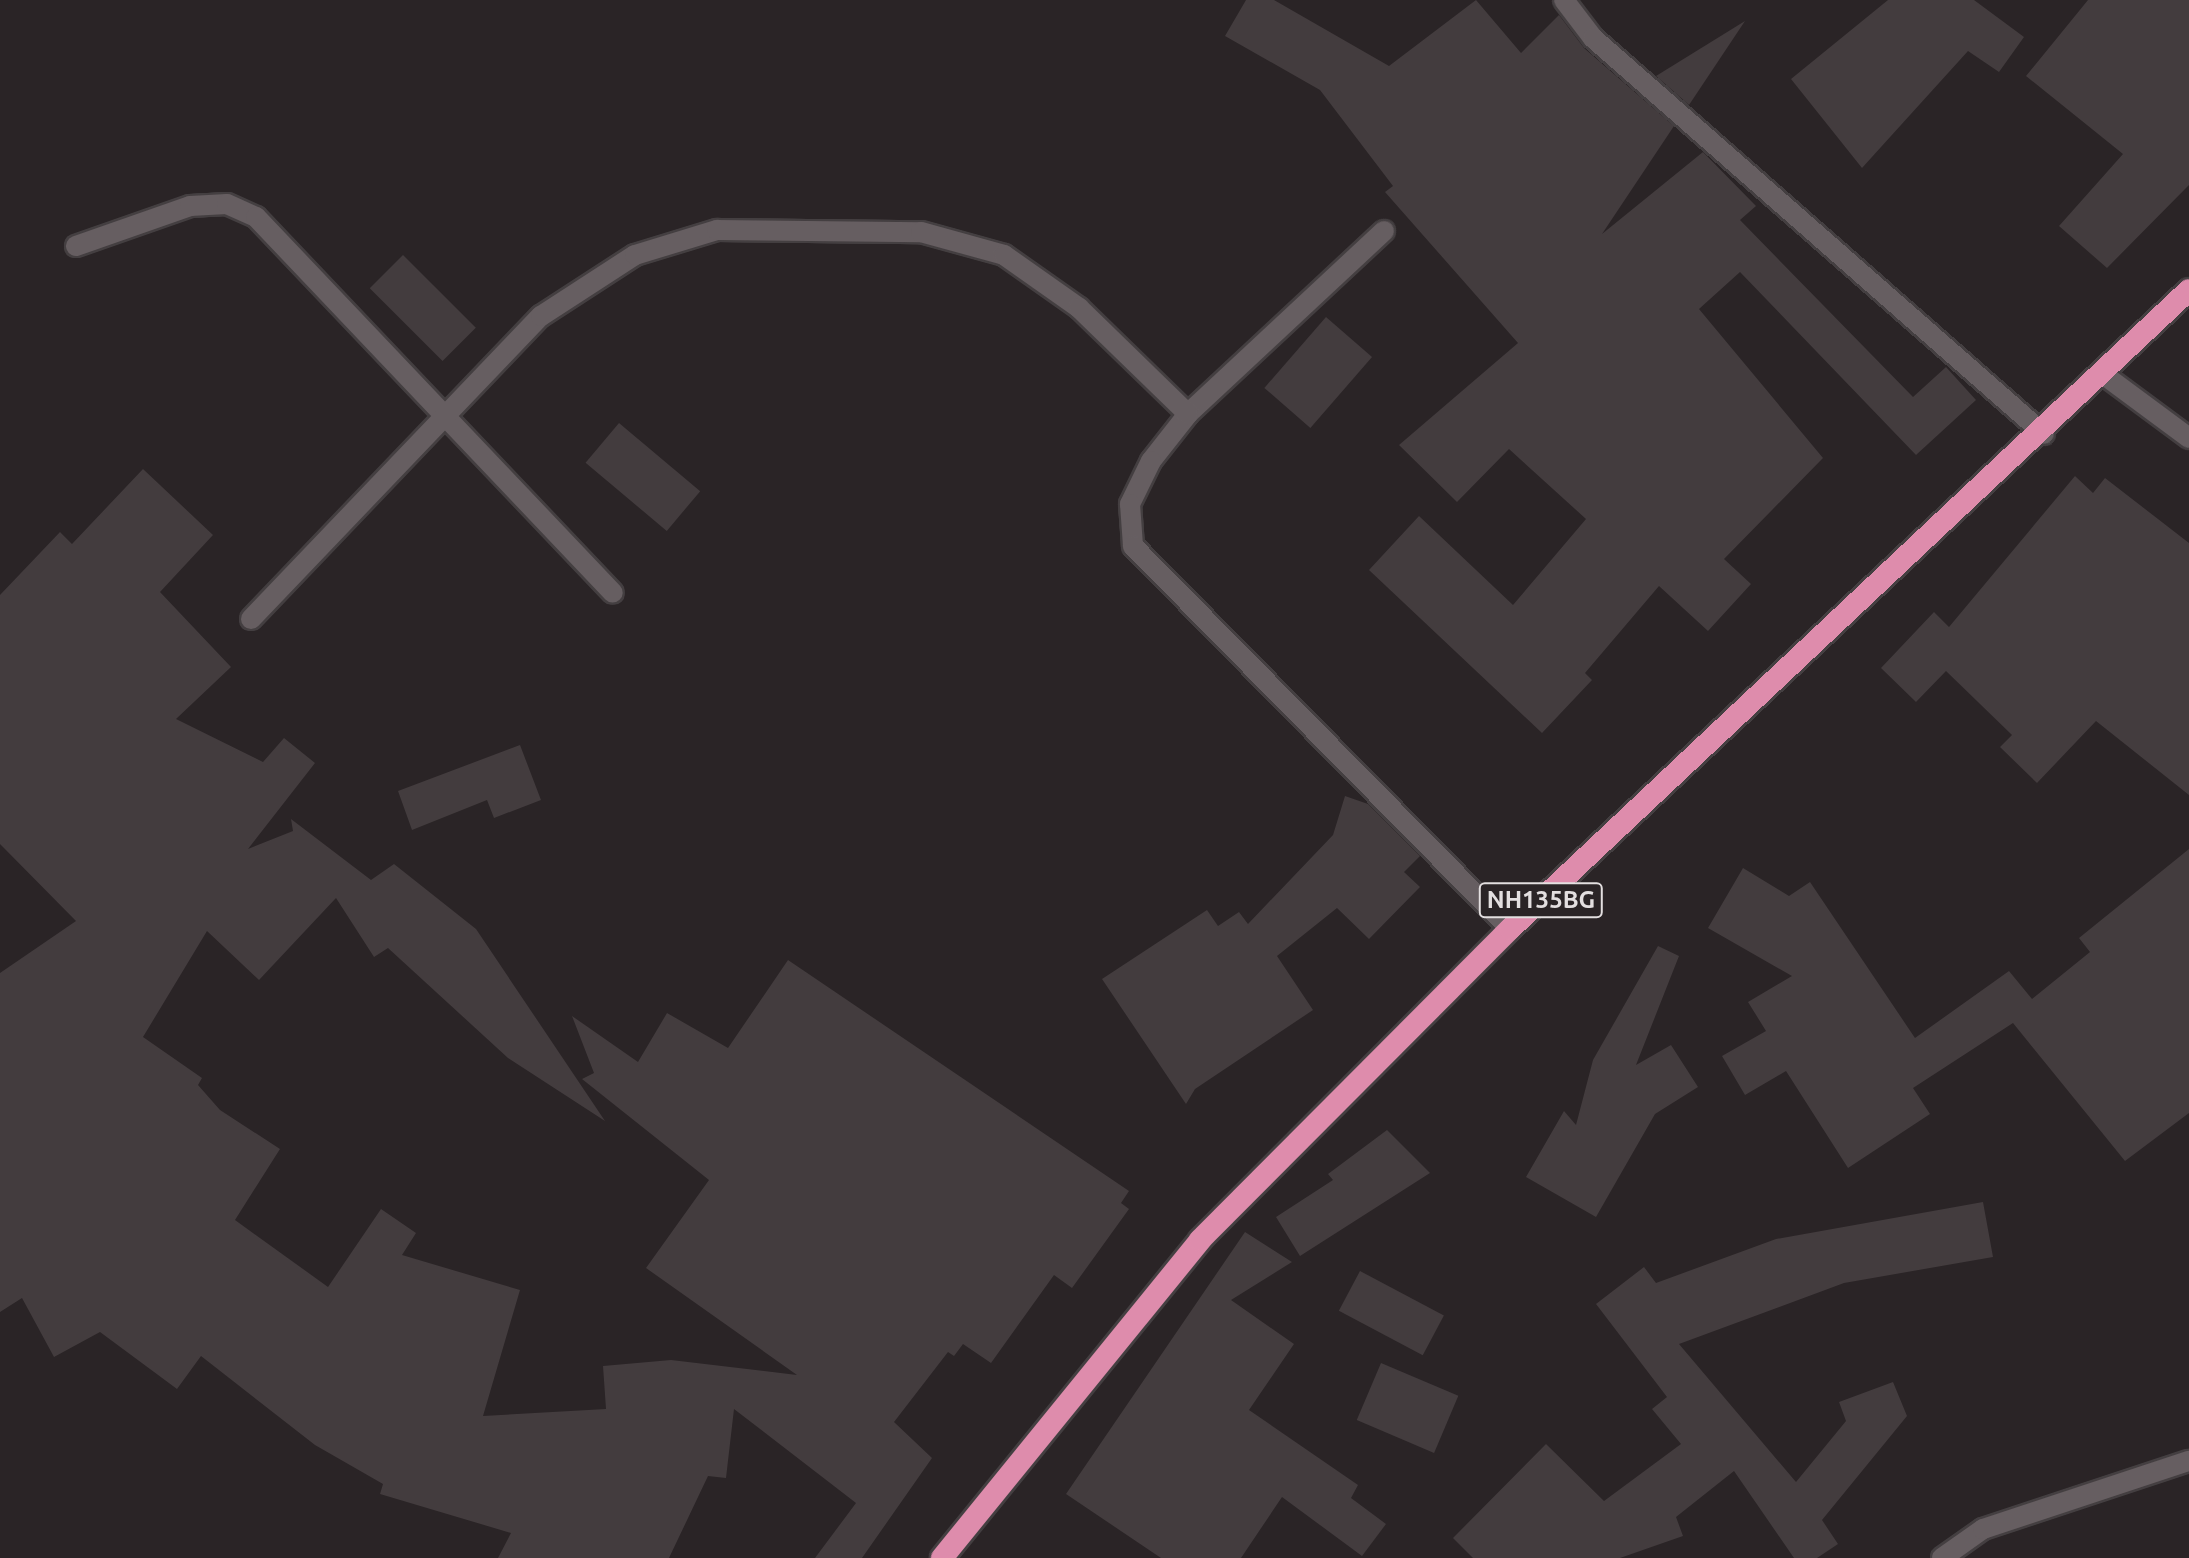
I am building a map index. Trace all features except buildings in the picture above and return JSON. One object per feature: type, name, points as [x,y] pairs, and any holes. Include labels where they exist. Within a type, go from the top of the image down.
[{"type":"highway","name":"NH135BG","points":[[942,1558],[1200,1240],[1510,929],[2044,434],[2189,290]]},
{"type":"street","points":[[1564,0],[1593,38],[2044,434]]},
{"type":"street","points":[[76,246],[190,206],[227,204],[256,217],[613,593]]},
{"type":"street","points":[[251,619],[541,316],[635,255],[717,230],[921,232],[1004,255],[1079,308],[1188,414]]},
{"type":"street","points":[[1384,231],[1188,414],[1151,461],[1130,504],[1133,546],[1510,929]]},
{"type":"street","points":[[2104,375],[2189,438]]},
{"type":"street","points":[[1942,1558],[1983,1529],[2189,1461]]}]
